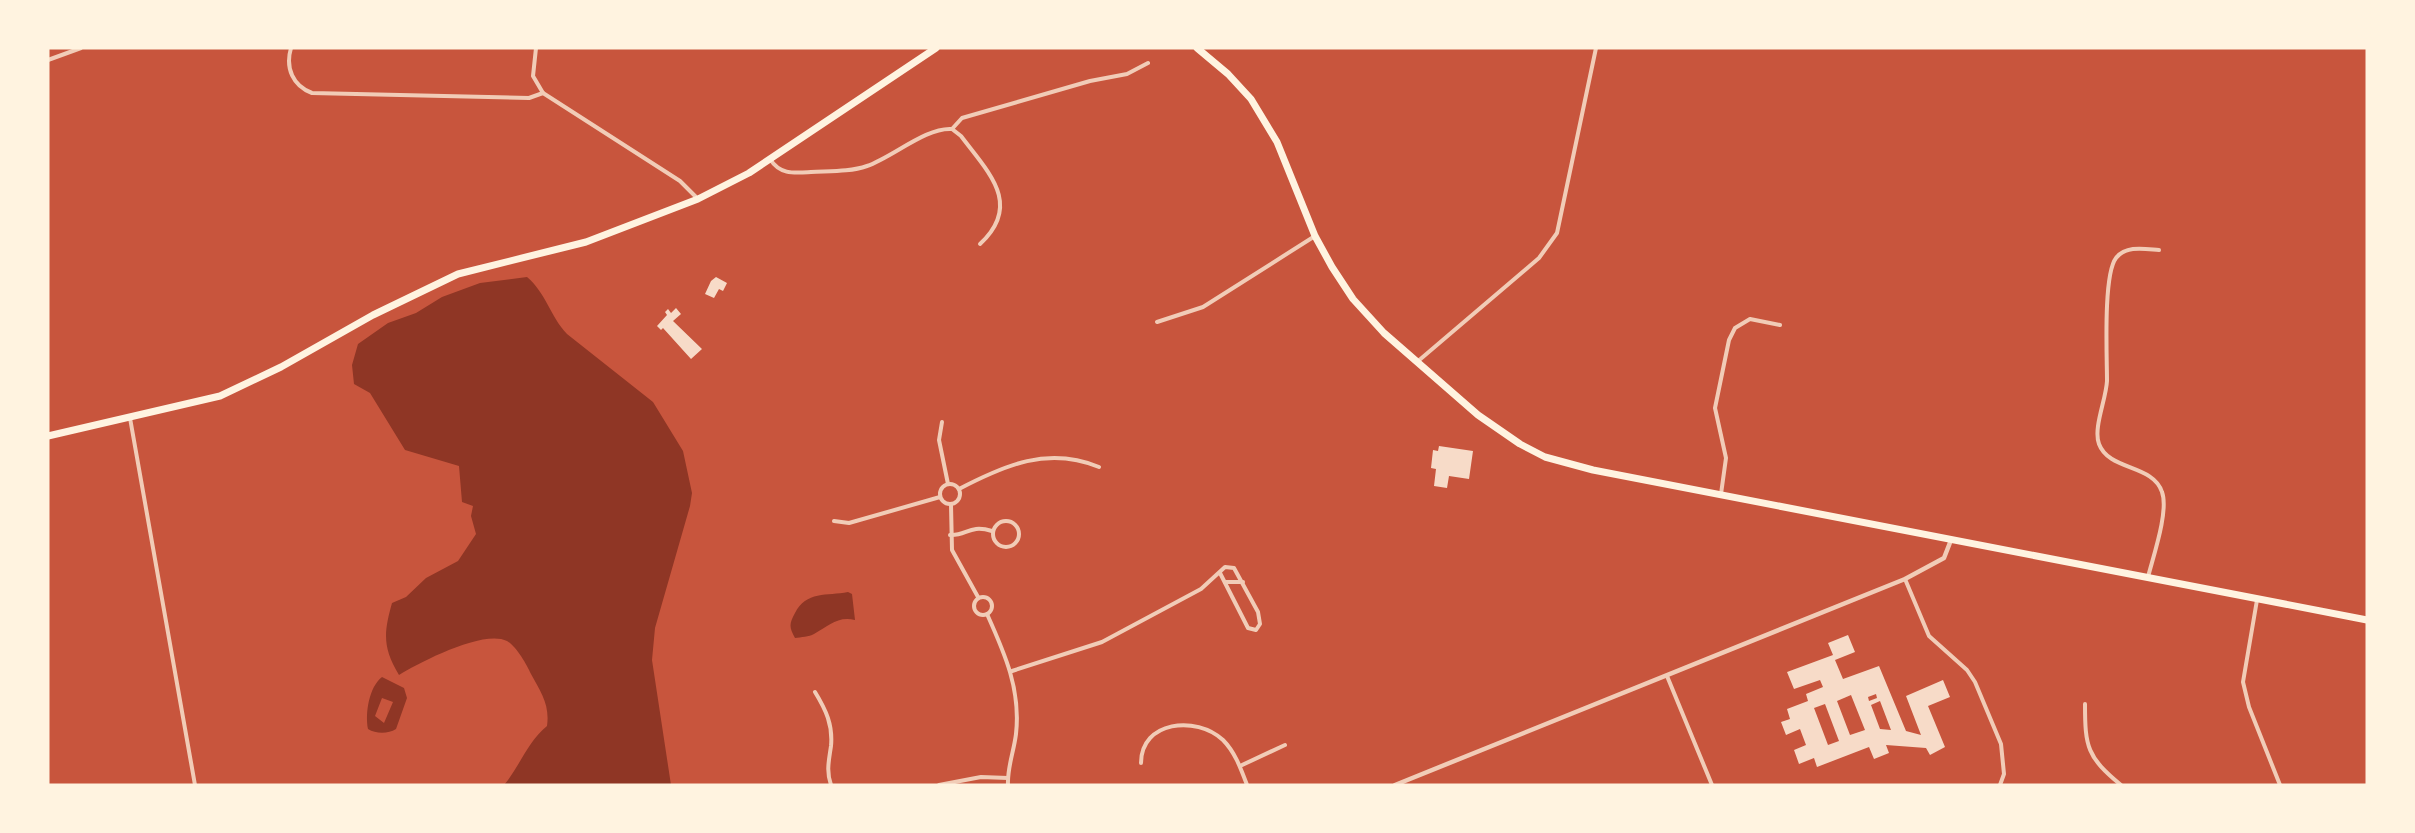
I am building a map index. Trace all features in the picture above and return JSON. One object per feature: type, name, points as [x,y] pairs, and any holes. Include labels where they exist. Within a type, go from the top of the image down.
[{"type":"highway","points":[[48,436],[207,400],[232,391],[281,367],[373,315],[458,274],[586,242],[698,199],[770,159],[936,48]]},
{"type":"highway","points":[[1197,48],[1242,87],[1265,120],[1315,236],[1353,300],[1384,333],[1499,430],[1545,457],[1593,470],[2367,620]]},
{"type":"street","points":[[48,60],[81,48]]},
{"type":"street","points":[[291,48],[288,65],[291,74],[300,87],[312,93],[529,98],[543,93]]},
{"type":"street","points":[[536,48],[533,76],[543,93],[680,181],[698,199]]},
{"type":"street","points":[[1417,362],[1539,258],[1552,243],[1557,233],[1596,48]]},
{"type":"street","points":[[770,159],[778,169],[790,173],[858,169],[886,159],[932,132],[952,129],[962,118],[1090,81],[1127,74],[1148,63]]},
{"type":"street","points":[[952,129],[969,146],[1000,194],[1000,215],[988,236],[980,244]]},
{"type":"street","points":[[1157,322],[1203,307],[1315,236]]},
{"type":"street","points":[[2148,578],[2162,518],[2163,493],[2159,484],[2150,477],[2107,456],[2099,446],[2097,433],[2106,387],[2108,291],[2112,265],[2119,255],[2128,250],[2159,250]]},
{"type":"street","points":[[1721,494],[1726,458],[1715,408],[1729,340],[1735,328],[1750,319],[1780,325]]},
{"type":"street","points":[[130,418],[195,785]]},
{"type":"street","points":[[942,422],[939,440],[948,484]]},
{"type":"street","points":[[959,489],[985,476],[1030,459],[1075,458],[1099,467]]},
{"type":"street","points":[[948,484],[959,489]]},
{"type":"street","points":[[948,484],[941,488],[940,497],[943,502],[951,505]]},
{"type":"street","points":[[951,505],[960,498],[959,489]]},
{"type":"street","points":[[834,522],[855,521],[940,497]]},
{"type":"street","points":[[951,505],[950,535],[954,556],[978,597]]},
{"type":"street","points":[[1010,521],[1018,528],[1019,536],[1012,545],[1004,547],[993,539],[993,531],[999,522],[1010,521]]},
{"type":"street","points":[[950,535],[956,536],[972,528],[993,531]]},
{"type":"street","points":[[1395,785],[1905,579],[1944,558],[1952,540]]},
{"type":"street","points":[[1012,671],[1102,642],[1201,589],[1225,567],[1234,568],[1258,612],[1260,624],[1256,630],[1248,628],[1241,618],[1220,573]]},
{"type":"street","points":[[1905,579],[1929,636],[1962,665],[1975,682],[2001,744],[2004,774],[2000,785]]},
{"type":"street","points":[[1225,582],[1243,582]]},
{"type":"street","points":[[985,596],[990,600],[991,609],[987,614],[980,615],[975,611],[974,602],[978,597],[985,596]]},
{"type":"street","points":[[2258,599],[2243,682],[2249,707],[2280,785]]},
{"type":"street","points":[[987,614],[1012,671],[1017,712],[1016,736],[1008,785]]},
{"type":"street","points":[[1667,676],[1712,785]]},
{"type":"street","points":[[816,692],[830,718],[832,732],[828,764],[831,785]]},
{"type":"street","points":[[2085,704],[2085,739],[2088,750],[2097,764],[2121,785]]},
{"type":"street","points":[[1141,763],[1141,750],[1147,740],[1169,727],[1184,725],[1211,731],[1232,751],[1247,785]]},
{"type":"street","points":[[1240,766],[1285,745]]},
{"type":"street","points":[[939,785],[981,777],[1008,778]]},
{"type":"shaded area","points":[[527,277],[539,290],[567,334],[653,402],[683,451],[692,493],[655,628],[652,660],[671,785],[504,785],[529,746],[547,726],[548,718],[541,693],[514,647],[507,641],[497,638],[483,639],[436,655],[399,675],[387,648],[386,631],[392,603],[406,597],[426,578],[458,561],[476,534],[471,516],[473,506],[462,502],[459,466],[405,450],[370,393],[354,384],[352,365],[358,344],[388,323],[416,313],[442,297],[480,283]]},
{"type":"shaded area","points":[[848,592],[852,594],[855,620],[843,619],[812,635],[795,638],[791,623],[805,601],[818,596]]},
{"type":"shaded area","points":[[382,677],[404,688],[407,698],[396,729],[386,733],[368,729],[369,701]],"holes":[[[382,698],[393,702],[384,723],[375,716]]]},
{"type":"building","points":[[716,277],[727,283],[723,291],[719,289],[714,298],[705,294],[711,281]]},
{"type":"building","points":[[676,308],[681,314],[673,321],[702,349],[691,359],[663,328],[661,330],[657,326],[667,315],[665,312],[668,309],[671,313]]},
{"type":"building","points":[[1439,446],[1473,451],[1469,479],[1449,476],[1447,488],[1434,486],[1436,469],[1431,468],[1433,450],[1438,451]]},
{"type":"building","points":[[1848,635],[1855,652],[1835,660],[1843,679],[1879,666],[1906,731],[1921,735],[1906,696],[1943,680],[1950,697],[1928,706],[1945,747],[1930,755],[1926,748],[1886,745],[1889,753],[1874,759],[1869,747],[1817,767],[1814,758],[1799,764],[1794,750],[1806,745],[1800,729],[1786,735],[1781,722],[1790,719],[1787,709],[1808,701],[1806,694],[1823,687],[1820,680],[1794,689],[1787,672],[1833,655],[1828,643]],"holes":[[[1876,694],[1877,698],[1869,701],[1868,697]],[[1851,695],[1865,730],[1850,735],[1837,701]],[[1880,701],[1891,730],[1880,729],[1871,705]],[[1825,704],[1839,741],[1828,745],[1814,708]]]}]
